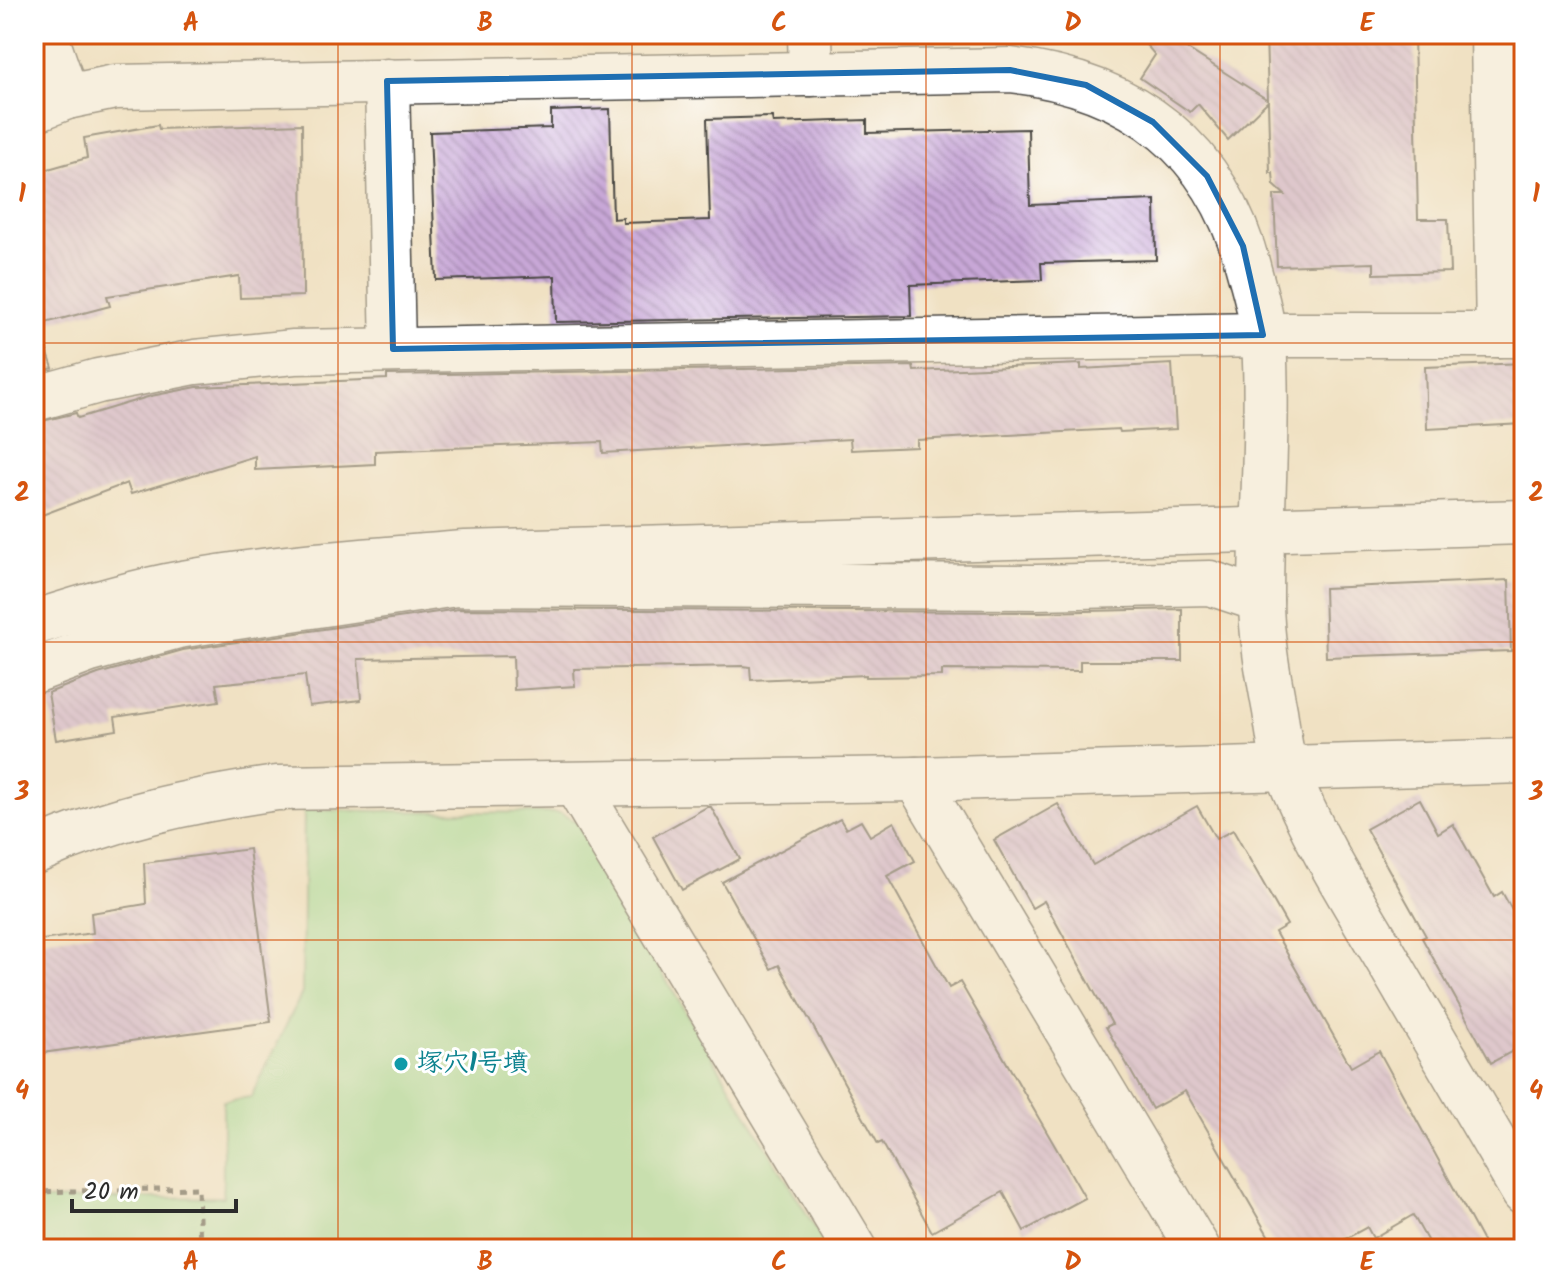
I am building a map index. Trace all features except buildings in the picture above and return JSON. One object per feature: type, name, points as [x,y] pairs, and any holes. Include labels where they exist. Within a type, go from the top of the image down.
[{"type":"street","points":[[45,34],[50,104],[115,87],[387,81],[811,54],[1048,75],[1086,85],[1121,101],[1153,122],[1182,147],[1207,176],[1228,210],[1243,246],[1263,335],[1264,531],[1261,600],[1265,653],[1285,767],[1322,848],[1524,1193]]},
{"type":"street","points":[[34,399],[98,381],[195,362],[294,352],[1263,335],[1511,335],[1493,34]]},
{"type":"street","points":[[387,81],[393,349]]},
{"type":"street","points":[[34,623],[94,603],[182,583],[321,564],[465,553],[1524,522]]},
{"type":"street","points":[[34,671],[90,650],[178,626],[456,584],[1037,587],[1210,583],[1261,600]]},
{"type":"street","points":[[34,852],[129,816],[202,799],[277,788],[916,779],[1524,761]]},
{"type":"street","points":[[916,779],[1198,1249]]},
{"type":"street","points":[[576,785],[855,1249]]},
{"type":"path","points":[[34,1192],[198,1188],[200,1249]]},
{"type":"highlighted area","points":[[1010,70],[1086,85],[1153,122],[1207,176],[1243,246],[1263,335],[393,349],[387,81]]},
{"type":"green space","points":[[304,810],[560,813],[578,823],[653,958],[828,1249],[34,1249],[34,1200],[223,1197],[223,1101],[251,1097],[302,993]]},
{"type":"place","name":"塚穴1号墳","points":[[401,1064]]}]
